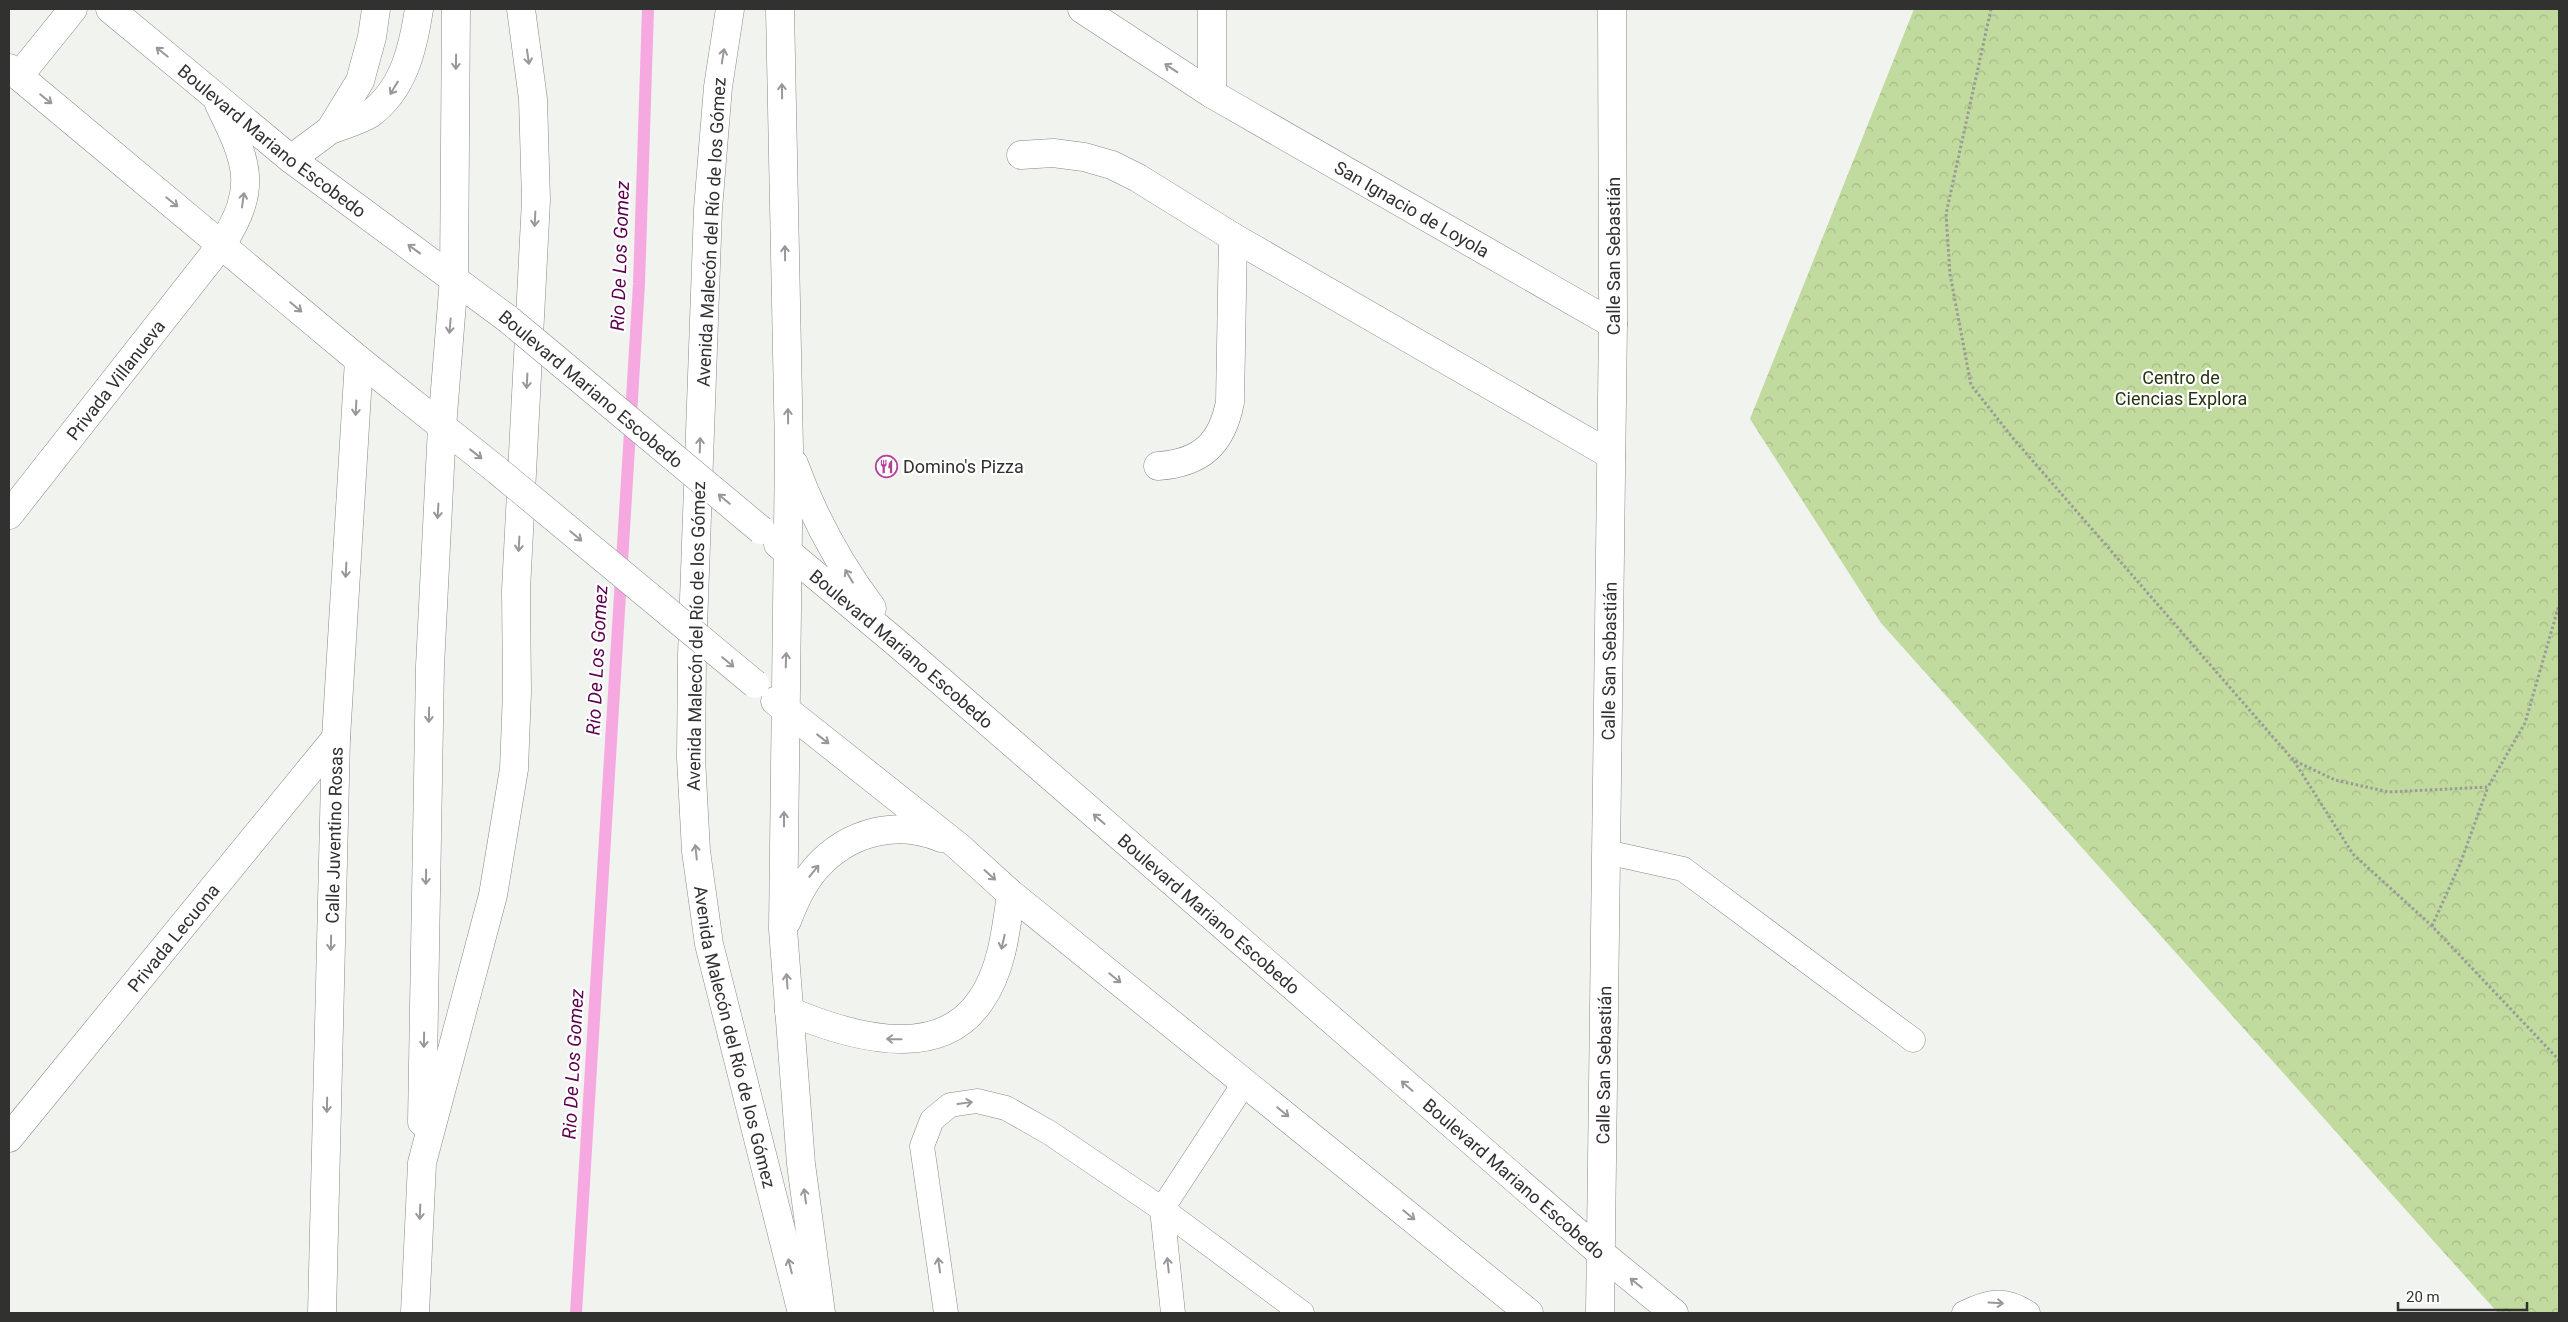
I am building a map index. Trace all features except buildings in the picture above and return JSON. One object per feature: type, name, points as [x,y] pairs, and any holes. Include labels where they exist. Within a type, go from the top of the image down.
[{"type":"main road","points":[[73,9],[14,72],[359,360],[498,471],[785,709],[958,846],[1012,894],[1529,1313]]},
{"type":"main road","name":"Boulevard Mariano Escobedo","points":[[110,9],[291,159],[508,319],[789,552],[898,644],[1602,1254],[1674,1313]]},
{"type":"main road","points":[[330,130],[360,81],[372,36],[376,9]]},
{"type":"main road","points":[[291,159],[330,130],[369,114],[390,95],[406,68],[415,36],[419,9]]},
{"type":"main road","points":[[415,1313],[422,1163],[430,666],[442,427],[454,278],[456,9]]},
{"type":"main road","points":[[422,1163],[494,895],[514,769],[517,692],[516,590],[536,200],[533,99],[521,9]]},
{"type":"main road","name":"Avenida Malecón del Río de los Gómez","points":[[730,9],[718,88],[708,209],[692,655],[691,758],[695,841],[709,944],[802,1313]]},
{"type":"main road","points":[[780,9],[789,449],[783,929],[800,1164],[821,1313]]},
{"type":"main road","name":"San Ignacio de Loyola","points":[[1082,9],[1212,94],[1613,324]]},
{"type":"main road","points":[[1212,9],[1212,94]]},
{"type":"main road","name":"Calle San Sebastián","points":[[1600,1313],[1613,324],[1612,9]]},
{"type":"main road","name":"Privada Villanueva","points":[[9,516],[222,244],[243,206],[246,174],[238,143],[216,95]]},
{"type":"main road","points":[[1021,155],[1053,154],[1084,157],[1112,165],[1138,178],[1233,237],[1611,455]]},
{"type":"main road","points":[[1158,466],[1175,465],[1191,460],[1205,451],[1218,437],[1226,420],[1230,402],[1233,237]]},
{"type":"main road","name":"Calle Juventino Rosas","points":[[322,1313],[336,738],[359,360]]},
{"type":"main road","points":[[789,449],[816,518],[834,551],[853,583],[898,644]]},
{"type":"main road","name":"Privada Lecuona","points":[[9,1138],[336,738]]},
{"type":"main road","points":[[783,929],[798,895],[816,868],[831,853],[849,841],[871,832],[912,829],[931,834],[958,846]]},
{"type":"main road","points":[[789,1011],[827,1026],[875,1039],[905,1039],[933,1034],[955,1026],[971,1014],[992,981],[1004,937],[1012,894]]},
{"type":"lane","points":[[1606,852],[1683,869],[1913,1040]]},
{"type":"lane","points":[[1173,1313],[1162,1209],[1246,1082]]},
{"type":"lane","points":[[946,1313],[922,1146],[932,1120],[950,1105],[977,1101],[1006,1108],[1050,1133],[1162,1209],[1302,1313]]},
{"type":"lane","points":[[1964,1313],[1987,1302],[2014,1304],[2028,1313]]},
{"type":"path","points":[[1991,9],[1946,214],[1950,274],[1971,385],[2019,445],[2294,760],[2353,854],[2432,926],[2559,1060]]},
{"type":"path","points":[[2432,926],[2460,864],[2488,787],[2525,724],[2559,605]]},
{"type":"path","points":[[2294,760],[2335,780],[2389,792],[2488,787]]},
{"type":"green space","name":"Centro de Ciencias Explora","points":[[1914,9],[2559,9],[2559,1313],[2498,1313],[1881,623],[1750,419]]},
{"type":"waterway","name":"Rio De Los Gomez","points":[[576,1313],[639,284],[648,9]]},
{"type":"place","name":"Domino's Pizza","points":[[887,466]]}]
